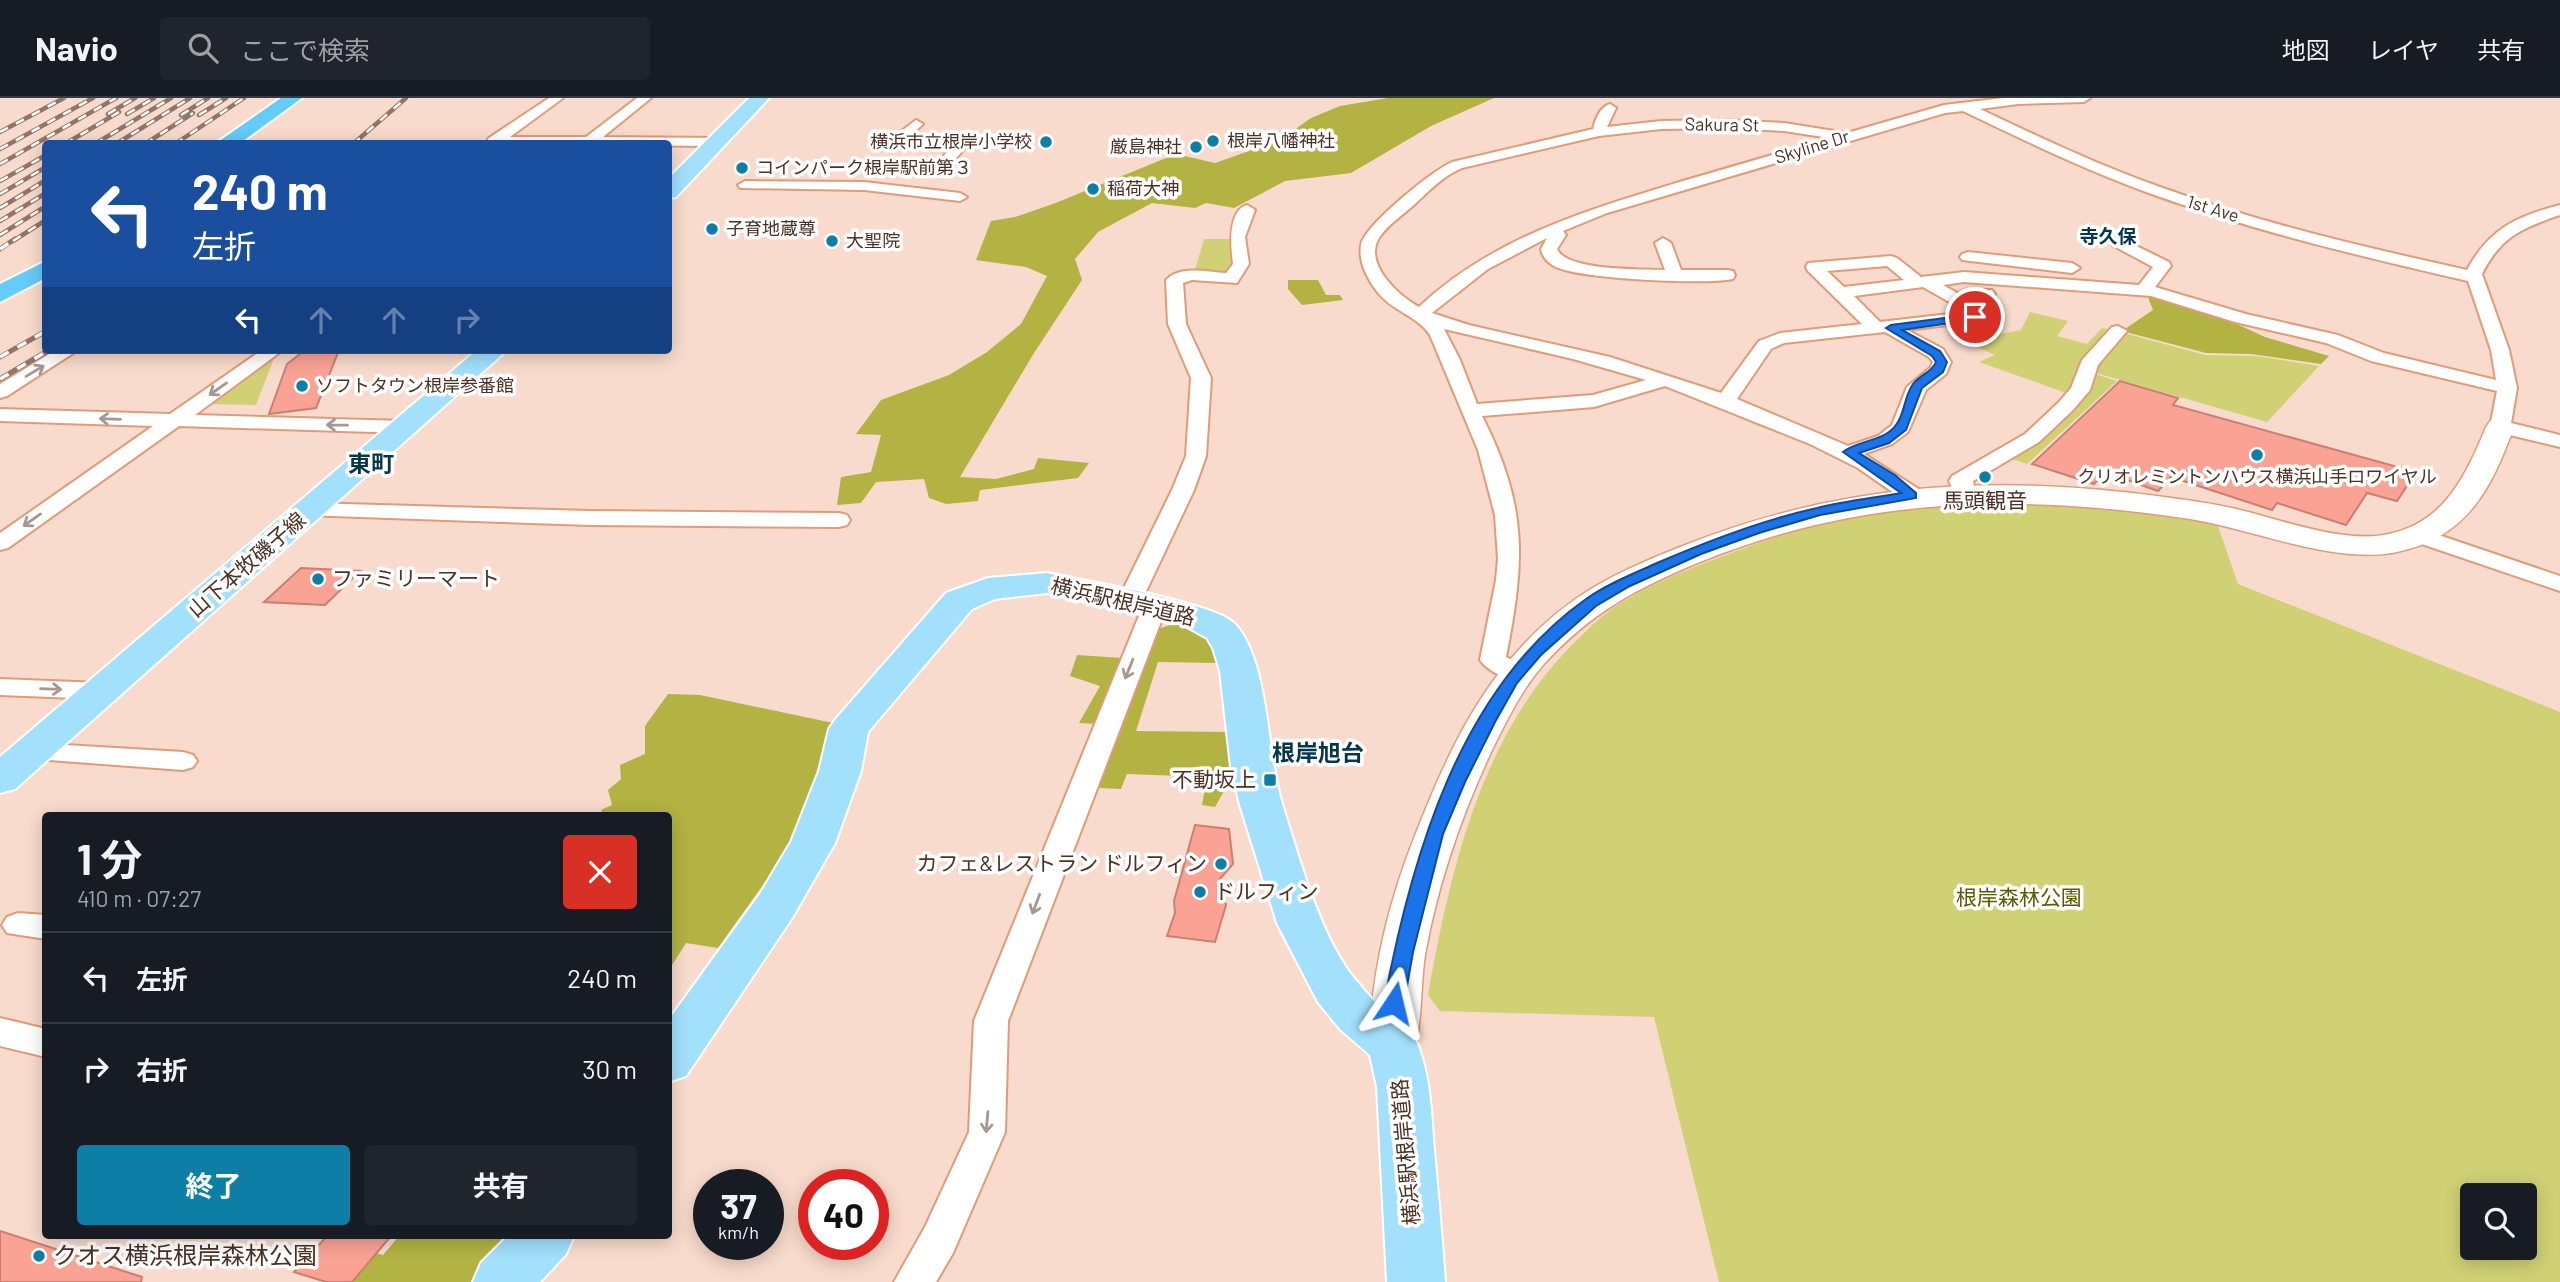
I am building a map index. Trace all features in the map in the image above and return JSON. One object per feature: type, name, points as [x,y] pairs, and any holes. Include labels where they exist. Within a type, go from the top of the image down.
[{"type":"highway","points":[[232,140],[304,100]]},
{"type":"highway","points":[[238,140],[304,100]]},
{"type":"highway","points":[[253,140],[304,100]]},
{"type":"highway","points":[[259,140],[304,100]]},
{"type":"highway","points":[[0,275],[42,252]]},
{"type":"highway","points":[[0,292],[42,268]]},
{"type":"main road","points":[[672,188],[760,98]]},
{"type":"main road","name":"山下本牧磯子線","points":[[0,779],[488,354]]},
{"type":"main road","name":"横浜駅根岸道路","points":[[672,1055],[776,906],[813,842],[840,771],[849,730],[959,601],[988,589],[1046,583],[1143,603],[1208,621],[1222,631],[1232,648],[1240,671],[1252,767],[1261,805],[1300,923],[1315,957],[1335,989],[1357,1016],[1393,1045],[1403,1087],[1416,1282]]},
{"type":"main road","points":[[502,1282],[543,1239]]},
{"type":"street","points":[[495,140],[557,98]]},
{"type":"street","points":[[591,140],[645,98]]},
{"type":"street","name":"Skyline Dr","points":[[1421,314],[1457,282],[1548,231],[1602,211],[1944,109],[2084,98]]},
{"type":"street","name":"1st Ave","points":[[1964,106],[2076,159],[2180,199],[2291,233],[2474,277]]},
{"type":"street","points":[[1610,108],[1602,119],[1599,132],[1446,168],[1372,235],[1367,244],[1367,253],[1382,287],[1397,302],[1446,323],[1576,354],[1726,400],[1849,452],[1890,477],[1912,495]]},
{"type":"street","name":"Sakura St","points":[[1599,132],[1684,123],[1739,123],[1779,126],[1845,137]]},
{"type":"street","points":[[916,124],[898,139],[958,148],[939,170]]},
{"type":"street","points":[[672,142],[718,142]]},
{"type":"street","points":[[744,186],[864,186],[960,197]]},
{"type":"street","points":[[914,1282],[939,1240],[987,1132],[991,1021],[1196,456],[1202,378],[1177,324],[1174,280],[1191,275],[1231,279],[1241,264],[1237,237],[1247,210]]},
{"type":"street","points":[[1393,1045],[1394,1003],[1403,952],[1434,834],[1456,782],[1487,722],[1518,673],[1536,651],[1591,603],[1625,583],[1696,551],[1754,530],[1818,511],[1912,495],[2034,492],[2225,516],[2361,545],[2392,544],[2418,535],[2460,509],[2471,494],[2500,427],[2507,388],[2500,350],[2474,277],[2479,264],[2500,236],[2515,225],[2560,210]]},
{"type":"street","points":[[1548,231],[1558,235],[1550,246],[1550,254],[1565,265],[1598,273],[1727,275]]},
{"type":"street","points":[[2119,242],[2161,263],[2163,266],[2149,284]]},
{"type":"street","points":[[1663,243],[1674,273]]},
{"type":"street","points":[[1968,257],[2149,284],[2169,295],[2241,318],[2332,339],[2378,357],[2507,388]]},
{"type":"street","points":[[1849,452],[1885,440],[1901,428],[1917,387],[1925,378],[1939,370],[1942,362],[1936,353],[1884,328],[1840,293],[1814,267],[1891,261],[1921,281],[1977,311]]},
{"type":"street","points":[[1840,293],[1964,277],[2149,284]]},
{"type":"street","points":[[1726,400],[1765,345],[1773,341],[1811,333],[1884,328],[1975,317],[1986,294]]},
{"type":"street","points":[[1421,314],[1431,323],[1444,343],[1470,411],[1484,436],[1493,468],[1507,521],[1510,550],[1508,579],[1493,660],[1518,673]]},
{"type":"street","points":[[1964,492],[1960,481],[1965,476],[2032,438],[2066,407],[2080,390],[2089,364],[2118,331]]},
{"type":"street","points":[[0,392],[62,354]]},
{"type":"street","points":[[0,543],[268,354]]},
{"type":"street","points":[[1470,411],[1594,401],[1667,380]]},
{"type":"street","points":[[0,415],[405,427]]},
{"type":"street","points":[[2500,427],[2560,441]]},
{"type":"street","points":[[312,510],[590,518],[839,520]]},
{"type":"street","points":[[2418,535],[2560,584]]},
{"type":"street","points":[[0,687],[101,691]]},
{"type":"street","points":[[32,752],[184,761]]},
{"type":"street","points":[[0,1031],[42,1042]]},
{"type":"green space","points":[[1204,239],[1233,239],[1237,264],[1228,277],[1194,273]]},
{"type":"green space","points":[[2030,312],[2068,321],[2057,336],[2087,344],[2102,328],[2115,331],[2069,394],[1979,362],[1995,355],[1964,341],[2021,330]]},
{"type":"green space","points":[[2124,333],[2205,355],[2256,356],[2319,366],[2267,422],[2096,373],[2096,366]]},
{"type":"green space","points":[[274,358],[256,405],[212,404]]},
{"type":"green space","points":[[2095,374],[2117,381],[2027,464],[2006,457],[2074,406]]},
{"type":"green space","name":"根岸森林公園","points":[[2029,503],[2123,510],[2217,523],[2238,584],[2560,712],[2560,1282],[1719,1282],[1654,1017],[1440,1011],[1428,995],[1448,899],[1475,804],[1494,759],[1517,716],[1545,676],[1578,639],[1612,609],[1643,590],[1741,549],[1811,526],[1865,513],[1947,505]]},
{"type":"shaded area","points":[[1388,98],[1494,98],[1431,126],[1351,173],[1285,181],[1234,208],[1206,203],[1195,208],[1152,203],[1098,232],[1075,259],[1082,280],[1034,353],[960,477],[996,479],[1034,469],[1038,458],[1089,463],[1078,478],[980,490],[978,501],[946,504],[929,498],[924,479],[876,482],[861,503],[837,505],[841,477],[871,472],[881,435],[856,434],[881,400],[949,375],[987,352],[1021,324],[1047,276],[1026,267],[976,260],[991,221],[1015,217],[1053,204],[1176,154],[1215,163],[1280,140],[1311,118],[1340,106]]},
{"type":"shaded area","points":[[1288,280],[1318,280],[1326,295],[1340,295],[1343,300],[1302,305],[1288,289]]},
{"type":"shaded area","points":[[2146,292],[2215,314],[2265,337],[2329,356],[2321,364],[2251,354],[2206,353],[2122,331],[2153,310]]},
{"type":"shaded area","points":[[1182,621],[1205,635],[1218,663],[1158,662],[1136,731],[1231,732],[1236,770],[1215,807],[1202,805],[1207,777],[1127,774],[1121,789],[1098,788],[1158,629]]},
{"type":"shaded area","points":[[1077,655],[1122,658],[1098,724],[1079,723],[1100,686],[1070,676]]},
{"type":"shaded area","points":[[668,694],[700,695],[838,724],[805,826],[718,948],[686,943],[672,965],[672,812],[601,810],[612,805],[608,790],[621,779],[620,765],[645,754],[645,726]]},
{"type":"shaded area","points":[[396,1239],[515,1239],[472,1282],[352,1282],[376,1253],[383,1255]]},
{"type":"building","name":"ソフトタウン根岸参番館","points":[[300,354],[337,354],[316,408],[269,414],[287,364]]},
{"type":"building","name":"クリオレミントンハウス横浜山手ロワイヤル","points":[[2120,381],[2178,398],[2173,405],[2416,472],[2397,501],[2367,493],[2346,525],[2277,503],[2272,510],[2171,477],[2158,491],[2105,472],[2094,484],[2032,464]]},
{"type":"building","name":"ファミリーマート","points":[[301,568],[360,571],[325,605],[264,602]]},
{"type":"building","name":"ドルフィン","points":[[1195,825],[1229,829],[1233,864],[1219,880],[1226,905],[1215,942],[1167,936],[1175,913],[1174,901]]},
{"type":"building","name":"クオス横浜根岸森林公園","points":[[0,1231],[142,1277],[141,1282],[0,1282]]},
{"type":"building","points":[[324,1239],[388,1239],[352,1282],[326,1282],[294,1272]]},
{"type":"railway","points":[[0,132],[64,98]]},
{"type":"railway","points":[[0,149],[93,98]]},
{"type":"railway","points":[[42,140],[116,98]]},
{"type":"railway","points":[[108,114],[135,98]]},
{"type":"railway","points":[[127,114],[154,98]]},
{"type":"railway","points":[[102,140],[171,98]]},
{"type":"railway","points":[[122,140],[190,98]]},
{"type":"railway","points":[[181,115],[208,98]]},
{"type":"railway","points":[[199,115],[226,98]]},
{"type":"railway","points":[[181,140],[244,98]]},
{"type":"railway","points":[[358,140],[406,98]]},
{"type":"railway","points":[[72,140],[119,112]]},
{"type":"railway","points":[[151,140],[193,113]]},
{"type":"railway","points":[[0,164],[42,140]]},
{"type":"railway","points":[[0,181],[42,157]]},
{"type":"railway","points":[[0,194],[42,169]]},
{"type":"railway","points":[[0,208],[42,182]]},
{"type":"railway","points":[[0,221],[42,195]]},
{"type":"railway","points":[[0,235],[42,209]]},
{"type":"railway","points":[[13,241],[42,223]]},
{"type":"railway","points":[[0,249],[15,239]]},
{"type":"railway","points":[[0,357],[42,333]]},
{"type":"railway","points":[[0,379],[42,354]]},
{"type":"place","name":"根岸八幡神社","points":[[1213,141]]},
{"type":"place","name":"横浜市立根岸小学校","points":[[1046,142]]},
{"type":"place","name":"厳島神社","points":[[1196,147]]},
{"type":"place","name":"コインパーク根岸駅前第３","points":[[742,168]]},
{"type":"place","name":"稲荷大神","points":[[1093,189]]},
{"type":"place","name":"子育地蔵尊","points":[[712,229]]},
{"type":"place","name":"大聖院","points":[[832,241]]},
{"type":"place","name":"ソフトタウン根岸参番館","points":[[302,386]]},
{"type":"place","name":"クリオレミントンハウス横浜山手ロワイヤル","points":[[2257,455]]},
{"type":"place","name":"馬頭観音","points":[[1985,477]]},
{"type":"place","name":"ファミリーマート","points":[[318,579]]},
{"type":"place","name":"不動坂上","points":[[1270,780]]},
{"type":"place","name":"カフェ&レストラン ドルフィン","points":[[1221,864]]},
{"type":"place","name":"ドルフィン","points":[[1200,892]]},
{"type":"place","name":"クオス横浜根岸森林公園","points":[[39,1256]]},
{"type":"district","name":"寺久保","points":[[2108,236]]},
{"type":"district","name":"東町","points":[[371,464]]},
{"type":"district","name":"根岸旭台","points":[[1318,753]]},
{"type":"route","points":[[1394,1003],[1403,952],[1434,834],[1456,782],[1510,681],[1563,626],[1591,603],[1625,583],[1696,551],[1754,530],[1818,511],[1912,495],[1890,477],[1849,452],[1885,440],[1901,428],[1917,387],[1925,378],[1939,370],[1942,362],[1936,353],[1891,328],[1975,317]]}]
